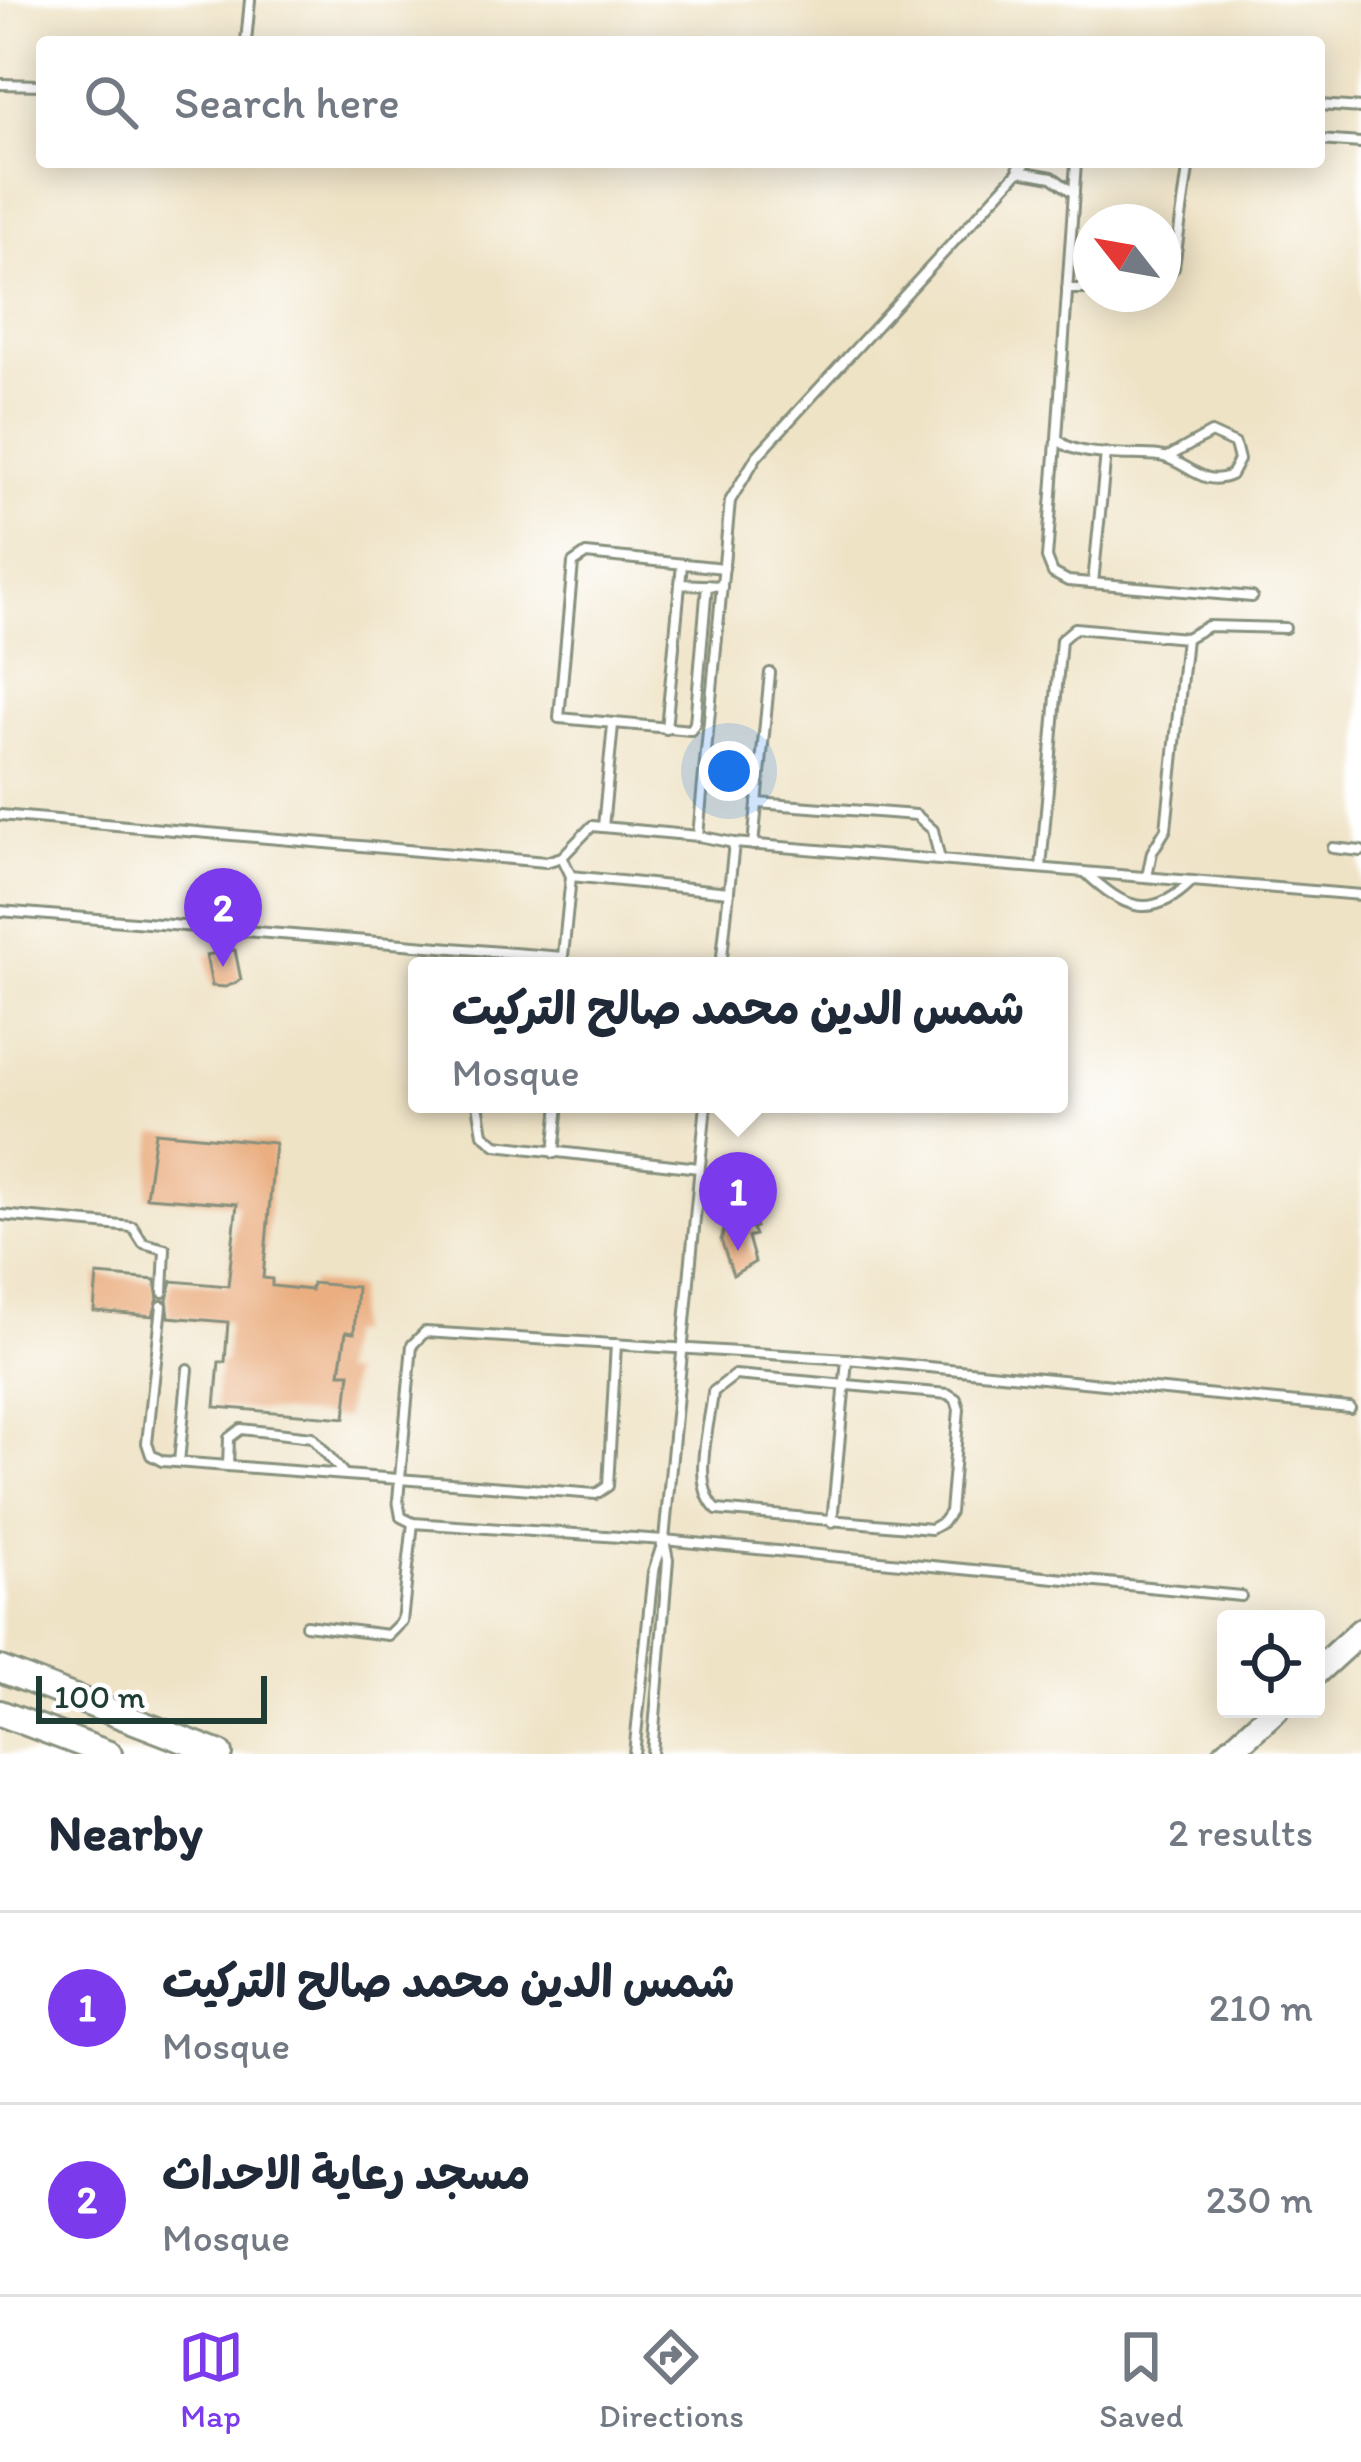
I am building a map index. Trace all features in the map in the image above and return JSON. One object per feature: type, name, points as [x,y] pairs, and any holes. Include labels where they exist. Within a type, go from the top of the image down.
[{"type":"main road","points":[[1325,1664],[1361,1631]]},
{"type":"main road","points":[[0,1669],[220,1754]]},
{"type":"main road","points":[[0,1716],[109,1754]]},
{"type":"main road","points":[[1226,1754],[1266,1718]]},
{"type":"lane","points":[[247,36],[250,0]]},
{"type":"lane","points":[[0,84],[36,85]]},
{"type":"lane","points":[[1325,105],[1361,108]]},
{"type":"lane","points":[[1325,140],[1361,143]]},
{"type":"lane","points":[[698,836],[730,502],[757,456],[1017,168]]},
{"type":"lane","points":[[1025,168],[1052,177],[1074,193]]},
{"type":"lane","points":[[1076,168],[1048,567],[1060,578],[1093,583],[1252,597]]},
{"type":"lane","points":[[1181,218],[1188,168]]},
{"type":"lane","points":[[1067,289],[1073,289]]},
{"type":"lane","points":[[1057,438],[1069,449],[1168,457],[1217,480],[1236,470],[1239,451],[1230,439],[1211,433],[1168,457]]},
{"type":"lane","points":[[1093,583],[1106,453]]},
{"type":"lane","points":[[707,585],[695,724],[685,731],[559,718],[573,563],[586,554],[724,568]]},
{"type":"lane","points":[[666,730],[682,564]]},
{"type":"lane","points":[[680,584],[722,586]]},
{"type":"lane","points":[[1041,868],[1061,640],[1075,628],[1186,638],[1208,626],[1285,628]]},
{"type":"lane","points":[[1147,877],[1152,852],[1166,829],[1186,638]]},
{"type":"lane","points":[[752,845],[770,673]]},
{"type":"lane","points":[[603,827],[613,725]]},
{"type":"lane","points":[[757,803],[916,815],[933,830],[940,860]]},
{"type":"lane","points":[[0,815],[546,862],[562,857],[592,826],[752,845],[1361,895]]},
{"type":"lane","points":[[722,957],[734,843]]},
{"type":"lane","points":[[1333,848],[1361,851]]},
{"type":"lane","points":[[562,857],[571,876],[563,957]]},
{"type":"lane","points":[[1084,872],[1110,894],[1135,906],[1163,903],[1192,881]]},
{"type":"lane","points":[[571,876],[729,892]]},
{"type":"lane","points":[[0,911],[507,957]]},
{"type":"lane","points":[[480,1113],[483,1134],[496,1144],[699,1168]]},
{"type":"lane","points":[[554,1154],[558,1113]]},
{"type":"lane","points":[[634,1754],[654,1566],[664,1540],[705,1113]]},
{"type":"lane","points":[[1,1215],[134,1227],[143,1243],[165,1249],[163,1292]]},
{"type":"lane","points":[[161,1306],[147,1443],[156,1459],[179,1462],[603,1492],[608,1486],[616,1344]]},
{"type":"lane","points":[[1241,1596],[664,1540],[413,1523],[401,1516],[398,1500],[412,1346],[425,1332],[681,1348],[847,1359],[1350,1408]]},
{"type":"lane","points":[[832,1522],[847,1359]]},
{"type":"lane","points":[[179,1462],[188,1369]]},
{"type":"lane","points":[[735,1375],[844,1385],[948,1394],[956,1399],[950,1512],[943,1522],[931,1529],[832,1522],[717,1510],[706,1500],[703,1484],[713,1392],[722,1382],[735,1375]]},
{"type":"lane","points":[[228,1466],[229,1438],[241,1430],[312,1437],[344,1474]]},
{"type":"lane","points":[[305,1625],[388,1635],[396,1631],[402,1621],[413,1523]]},
{"type":"lane","points":[[652,1754],[668,1560],[664,1540]]},
{"type":"lane","points":[[640,1692],[656,1693]]},
{"type":"building","points":[[235,950],[241,980],[226,987],[212,986],[206,955]]},
{"type":"building","points":[[155,1132],[275,1143],[263,1278],[272,1279],[272,1286],[311,1290],[312,1283],[357,1287],[354,1333],[346,1332],[340,1373],[350,1373],[345,1418],[215,1407],[228,1322],[169,1317],[167,1299],[172,1281],[228,1286],[237,1204],[146,1197]]},
{"type":"building","points":[[751,1211],[756,1227],[752,1228],[755,1235],[748,1237],[755,1262],[733,1275],[721,1240],[728,1218]]},
{"type":"building","points":[[97,1275],[155,1280],[158,1299],[153,1316],[94,1311]]},
{"type":"place","name":"مسجد رعاية الاحداث","points":[[223,967]]},
{"type":"place","name":"شمس الدين محمد صالح التركيت","points":[[738,1251]]}]
